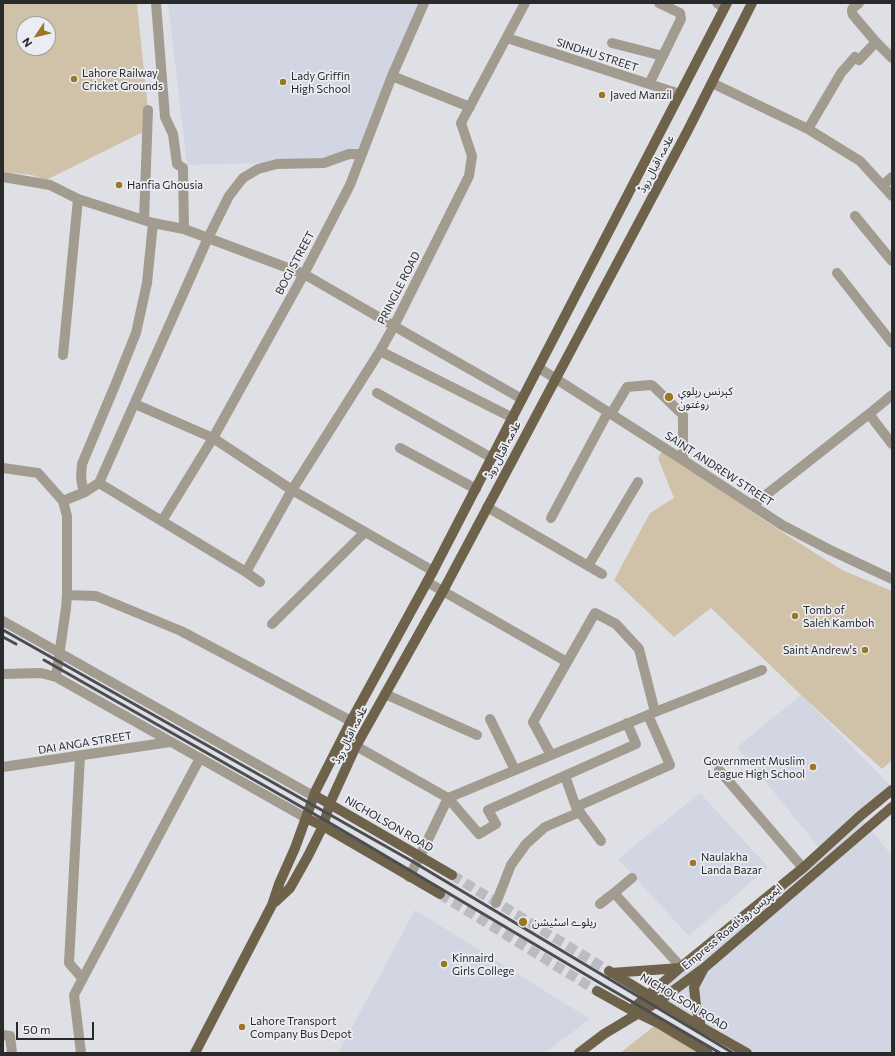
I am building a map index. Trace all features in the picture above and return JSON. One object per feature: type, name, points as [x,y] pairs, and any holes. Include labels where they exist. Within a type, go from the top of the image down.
[{"type":"main road","name":"علامہ اقبال روڈ","points":[[272,905],[290,888],[308,856],[323,826],[330,803],[356,746],[443,591],[556,379],[752,3]]},
{"type":"main road","name":"علامہ اقبال روڈ","points":[[195,1053],[272,905],[314,795],[351,721],[433,571],[539,368],[680,94],[723,5]]},
{"type":"main road","name":"Empress Road ایمپریس روڈ","points":[[635,1012],[648,995],[804,868],[860,816],[892,790]]},
{"type":"main road","name":"NICHOLSON ROAD","points":[[314,795],[452,875]]},
{"type":"main road","name":"Empress Road ایمپریس روڈ","points":[[579,1053],[635,1012],[659,1002],[704,968],[892,807]]},
{"type":"main road","points":[[306,818],[323,826],[440,894]]},
{"type":"main road","name":"NICHOLSON ROAD","points":[[680,968],[610,972],[747,1053]]},
{"type":"main road","points":[[702,1027],[696,1006],[694,987],[704,968]]},
{"type":"main road","points":[[597,991],[658,1023],[708,1053]]},
{"type":"street","points":[[156,3],[165,117],[173,134],[177,164],[183,168],[184,229]]},
{"type":"street","name":"BOGI STREET","points":[[162,521],[213,438],[304,274],[350,185],[392,76],[424,3]]},
{"type":"street","name":"PRINGLE ROAD","points":[[246,572],[292,490],[380,351],[469,176],[472,156],[461,123],[526,3]]},
{"type":"street","points":[[649,84],[681,19],[680,13],[659,3]]},
{"type":"street","points":[[859,3],[851,9],[853,15],[892,58]]},
{"type":"street","name":"SINDHU STREET","points":[[507,38],[680,94]]},
{"type":"street","points":[[808,129],[842,73],[855,57],[859,60],[876,42]]},
{"type":"street","points":[[612,43],[663,56]]},
{"type":"street","points":[[392,76],[470,107]]},
{"type":"street","points":[[712,82],[808,129],[860,161],[892,196]]},
{"type":"street","points":[[85,492],[82,488],[80,477],[82,464],[136,333],[147,283],[148,110]]},
{"type":"street","points":[[63,502],[85,492],[99,483],[208,238],[229,196],[243,178],[258,169],[277,164],[324,163],[349,154],[361,154]]},
{"type":"street","points":[[3,177],[50,185],[78,199],[148,222],[184,229],[304,274],[522,399]]},
{"type":"street","points":[[883,186],[892,177]]},
{"type":"street","points":[[63,355],[78,199]]},
{"type":"street","points":[[856,216],[892,261]]},
{"type":"street","points":[[837,273],[892,343]]},
{"type":"street","points":[[380,351],[513,418]]},
{"type":"street","name":"SAINT ANDREW STREET","points":[[539,368],[782,525],[830,550],[892,579]]},
{"type":"street","points":[[550,518],[610,413],[627,387],[653,386],[682,415],[683,460]]},
{"type":"street","points":[[377,393],[492,458]]},
{"type":"street","points":[[753,505],[892,395]]},
{"type":"street","points":[[134,404],[213,438],[292,490],[433,571]]},
{"type":"street","points":[[869,414],[892,444]]},
{"type":"street","points":[[400,448],[476,489]]},
{"type":"street","points":[[3,468],[38,473],[63,502],[67,516],[67,595],[56,677]]},
{"type":"street","points":[[588,566],[638,482]]},
{"type":"street","points":[[99,483],[260,582]]},
{"type":"street","points":[[487,507],[602,574]]},
{"type":"street","points":[[272,624],[365,532]]},
{"type":"street","points":[[427,582],[567,662]]},
{"type":"street","points":[[67,595],[96,596],[181,631],[351,721]]},
{"type":"street","points":[[496,903],[511,865],[526,844],[545,827],[578,809],[670,764],[651,713],[639,649],[616,624],[595,613],[533,722],[551,755]]},
{"type":"street","points":[[3,621],[308,794],[314,795]]},
{"type":"street","points":[[409,877],[448,798],[651,713],[762,670]]},
{"type":"street","points":[[3,674],[41,673],[56,677],[306,818]]},
{"type":"street","points":[[385,694],[477,735]]},
{"type":"street","points":[[490,719],[515,770]]},
{"type":"street","points":[[356,746],[448,798],[479,834],[496,824],[488,810],[636,744],[627,723]]},
{"type":"street","name":"DAI ANGA STREET","points":[[3,767],[170,742]]},
{"type":"street","points":[[80,756],[69,963],[82,978]]},
{"type":"street","points":[[81,1053],[74,995],[76,990],[200,758]]},
{"type":"street","points":[[719,770],[804,868]]},
{"type":"street","points":[[565,776],[578,809],[601,842]]},
{"type":"street","points":[[600,904],[632,878]]},
{"type":"street","points":[[614,893],[680,968]]},
{"type":"street","points":[[3,1035],[10,1036],[12,1053]]},
{"type":"shaded area","name":"Lahore Railway Cricket Grounds","points":[[3,3],[137,3],[148,110],[147,130],[46,180],[32,175],[3,172]]},
{"type":"shaded area","name":"Lady Griffin High School","points":[[168,3],[422,3],[356,160],[187,165]]},
{"type":"shaded area","points":[[662,451],[779,530],[842,570],[892,591],[892,760],[882,769],[801,695],[711,608],[674,637],[614,580],[650,513],[674,498],[658,458]]},
{"type":"shaded area","points":[[801,695],[892,787],[861,817],[892,856],[892,1053],[744,1053],[648,995],[821,850],[737,747]]},
{"type":"shaded area","name":"Naulakha Landa Bazar","points":[[700,793],[768,867],[689,936],[618,859]]},
{"type":"shaded area","name":"Kinnaird Girls College","points":[[415,910],[590,1019],[544,1053],[338,1053]]},
{"type":"shaded area","points":[[658,1023],[708,1053],[620,1053]]},
{"type":"tunnel","points":[[452,875],[609,971]]},
{"type":"tunnel","points":[[440,894],[597,991]]},
{"type":"railway","points":[[3,630],[410,860],[733,1053]]},
{"type":"railway","points":[[3,637],[16,644]]},
{"type":"railway","points":[[44,660],[335,826],[720,1053]]},
{"type":"place","name":"Lahore Railway Cricket Grounds","points":[[74,79]]},
{"type":"place","name":"Lady Griffin High School","points":[[283,82]]},
{"type":"place","name":"Javed Manzil","points":[[602,95]]},
{"type":"place","name":"Hanfia Ghousia","points":[[119,185]]},
{"type":"place","name":"کېرنس رېلوې روغتون","points":[[669,397]]},
{"type":"place","name":"Tomb of Saleh Kamboh","points":[[795,616]]},
{"type":"place","name":"Saint Andrew's","points":[[865,650]]},
{"type":"place","name":"Government Muslim League High School","points":[[813,767]]},
{"type":"place","name":"Naulakha Landa Bazar","points":[[693,863]]},
{"type":"place","name":"ریلوے اسٹیشن","points":[[523,922]]},
{"type":"place","name":"Kinnaird Girls College","points":[[444,964]]},
{"type":"place","name":"Lahore Transport Company Bus Depot","points":[[242,1027]]}]
